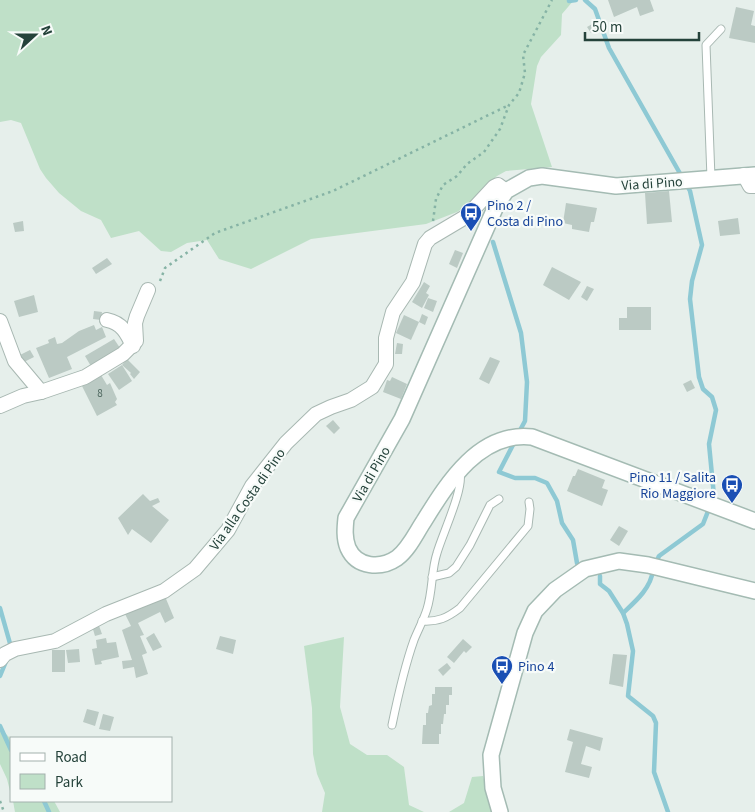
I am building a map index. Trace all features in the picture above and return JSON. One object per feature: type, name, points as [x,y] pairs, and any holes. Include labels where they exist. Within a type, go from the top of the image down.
[{"type":"street","name":"Via di Pino","points":[[749,175],[616,186],[542,176],[529,178],[506,191],[496,206],[402,418],[346,518],[345,535],[348,549],[356,559],[370,565],[382,566],[398,557],[459,470],[483,449],[518,436],[532,438],[755,522]]},
{"type":"street","points":[[749,175],[750,186],[755,186]]},
{"type":"street","points":[[430,238],[467,216],[494,187],[498,185],[506,191]]},
{"type":"street","name":"Via alla Costa di Pino","points":[[0,660],[5,654],[15,649],[55,641],[106,614],[164,591],[195,569],[228,530],[252,486],[286,443],[316,414],[351,400],[372,386],[386,364],[386,338],[393,312],[413,282],[425,244],[430,238]]},
{"type":"street","points":[[0,406],[23,396],[85,377],[124,354],[136,341],[135,323],[137,316],[153,286]]},
{"type":"street","points":[[108,320],[122,326],[133,346]]},
{"type":"street","points":[[0,321],[15,361],[41,392]]},
{"type":"street","points":[[500,812],[493,788],[491,755],[525,633],[535,612],[555,590],[585,569],[619,561],[648,565],[755,591]]},
{"type":"lane","points":[[711,178],[706,45],[721,29]]},
{"type":"lane","points":[[392,725],[405,667],[427,610],[436,553],[455,502],[461,478],[459,470]]},
{"type":"lane","points":[[432,576],[449,573],[456,567],[470,545],[490,505],[499,499]]},
{"type":"lane","points":[[422,621],[441,620],[460,608],[528,526],[529,502]]},
{"type":"path","points":[[153,286],[165,268],[215,233],[334,191],[509,104],[519,93],[525,73],[523,55],[552,0]]},
{"type":"path","points":[[430,238],[436,199],[443,185],[457,176],[467,164],[484,152],[500,129],[509,104]]},
{"type":"path","points":[[0,801],[4,812]]},
{"type":"green space","points":[[0,0],[574,0],[562,14],[561,35],[541,57],[537,66],[531,104],[552,167],[506,171],[497,176],[465,207],[426,224],[311,239],[251,269],[219,259],[207,240],[187,243],[171,252],[161,251],[139,231],[111,238],[101,220],[81,211],[59,193],[46,178],[40,169],[21,123],[11,120],[0,122]]},
{"type":"green space","points":[[344,637],[340,707],[350,744],[367,755],[387,755],[404,767],[409,805],[424,812],[322,812],[325,793],[317,774],[313,754],[312,708],[304,646]]},
{"type":"green space","points":[[0,728],[10,738],[10,791],[0,764]]},
{"type":"green space","points":[[483,776],[494,812],[449,812],[464,803],[472,777]]},
{"type":"green space","points":[[13,802],[55,802],[60,812],[15,812]]},
{"type":"building","points":[[608,0],[650,0],[654,11],[640,16],[637,7],[614,17]]},
{"type":"building","points":[[736,7],[754,11],[751,25],[755,26],[755,43],[729,38]]},
{"type":"building","points":[[594,23],[597,29],[591,33],[587,27]]},
{"type":"building","points":[[669,191],[672,222],[647,224],[645,193]]},
{"type":"building","points":[[566,203],[597,208],[594,222],[591,222],[589,232],[572,229],[572,225],[563,223]]},
{"type":"building","points":[[738,218],[740,234],[720,236],[718,221]]},
{"type":"building","points":[[23,221],[24,231],[15,232],[13,223]]},
{"type":"building","points":[[455,250],[463,253],[457,268],[449,264]]},
{"type":"building","points":[[107,258],[112,264],[96,274],[92,268]]},
{"type":"building","points":[[552,267],[581,282],[569,300],[543,285]]},
{"type":"building","points":[[424,282],[430,286],[426,293],[429,295],[422,308],[412,302]]},
{"type":"building","points":[[587,286],[594,289],[587,301],[581,297]]},
{"type":"building","points":[[34,295],[38,312],[19,317],[14,301]]},
{"type":"building","points":[[428,298],[437,301],[433,312],[424,308]]},
{"type":"building","points":[[627,307],[651,307],[651,330],[619,330],[619,318],[627,318]]},
{"type":"building","points":[[94,311],[102,312],[101,320],[93,319]]},
{"type":"building","points":[[422,314],[428,317],[425,325],[419,322]]},
{"type":"building","points":[[404,315],[419,322],[411,340],[396,333]]},
{"type":"building","points":[[94,325],[96,330],[102,327],[106,337],[67,357],[72,369],[49,378],[36,348],[49,343],[48,340],[55,337],[57,344],[62,343],[79,331]]},
{"type":"building","points":[[114,339],[122,351],[92,368],[85,356]]},
{"type":"building","points":[[397,343],[403,344],[402,354],[395,354]]},
{"type":"building","points":[[30,350],[34,357],[22,363],[18,356]]},
{"type":"building","points":[[490,357],[500,361],[489,384],[479,379]]},
{"type":"building","points":[[127,359],[140,372],[134,379],[131,373],[122,365]]},
{"type":"building","points":[[122,365],[132,381],[119,390],[108,374]]},
{"type":"building","points":[[101,375],[107,385],[110,383],[117,399],[115,402],[117,405],[97,416],[81,384]]},
{"type":"building","points":[[392,377],[407,384],[401,399],[383,392],[387,380],[390,381]]},
{"type":"building","points":[[691,380],[695,388],[687,392],[683,384]]},
{"type":"building","points":[[333,420],[340,428],[334,434],[326,426]]},
{"type":"building","points":[[578,469],[605,480],[602,488],[608,490],[602,506],[567,491]]},
{"type":"building","points":[[143,494],[150,501],[158,498],[160,502],[152,506],[169,520],[151,543],[132,529],[128,535],[118,518]]},
{"type":"building","points":[[619,526],[628,531],[619,546],[610,540]]},
{"type":"building","points":[[164,594],[174,618],[165,623],[160,612],[138,623],[144,635],[140,636],[147,653],[142,655],[148,674],[136,678],[134,667],[123,669],[122,661],[132,660],[122,630],[131,626],[123,610]]},
{"type":"building","points":[[98,623],[102,634],[95,636],[92,626]]},
{"type":"building","points":[[154,633],[162,647],[153,651],[146,638]]},
{"type":"building","points":[[220,636],[236,640],[233,654],[216,649]]},
{"type":"building","points":[[106,638],[107,643],[116,642],[119,657],[101,661],[102,664],[95,665],[92,649],[97,648],[96,640]]},
{"type":"building","points":[[463,639],[472,647],[466,653],[464,651],[454,663],[447,657]]},
{"type":"building","points":[[79,649],[80,662],[68,663],[66,650]]},
{"type":"building","points":[[52,650],[65,650],[65,672],[52,672]]},
{"type":"building","points":[[613,654],[627,655],[623,687],[609,684]]},
{"type":"building","points":[[447,663],[451,668],[443,676],[438,670]]},
{"type":"building","points":[[435,687],[452,687],[452,695],[449,695],[449,705],[446,705],[446,714],[444,714],[443,724],[441,724],[441,734],[439,734],[439,744],[422,744],[423,725],[426,725],[426,713],[428,713],[429,706],[432,705],[432,694],[435,694]]},
{"type":"building","points":[[87,709],[99,712],[95,726],[83,722]]},
{"type":"building","points":[[103,714],[114,717],[110,731],[99,729]]},
{"type":"building","points":[[570,729],[603,738],[600,751],[586,746],[581,764],[592,767],[589,778],[565,772],[573,742],[567,740]]},
{"type":"waterway","points":[[569,1],[576,0]]},
{"type":"waterway","points":[[585,0],[595,9],[609,48],[682,177]]},
{"type":"waterway","points":[[656,563],[659,556],[703,524],[714,496],[709,444],[716,410],[712,397],[703,389],[699,377],[690,299],[692,281],[702,245],[690,191],[686,184]]},
{"type":"waterway","points":[[493,242],[521,333],[527,382],[525,421],[518,434]]},
{"type":"waterway","points":[[515,441],[499,472],[515,478],[535,478],[547,483],[557,501],[562,523],[573,540],[577,563]]},
{"type":"waterway","points":[[623,613],[638,599],[646,588],[652,577],[653,570]]},
{"type":"waterway","points":[[600,576],[600,584],[609,591],[623,613],[627,624],[633,651],[628,696],[653,716],[656,723],[654,772],[668,812]]},
{"type":"waterway","points":[[0,608],[11,647]]},
{"type":"waterway","points":[[0,676],[7,659]]},
{"type":"waterway","points":[[0,726],[10,748]]},
{"type":"waterway","points":[[44,802],[49,812]]},
{"type":"place","name":"Pino 2 / Costa di Pino","points":[[471,232]]},
{"type":"place","name":"Pino 11 / Salita Rio Maggiore","points":[[732,504]]},
{"type":"place","name":"Pino 4","points":[[502,685]]}]
